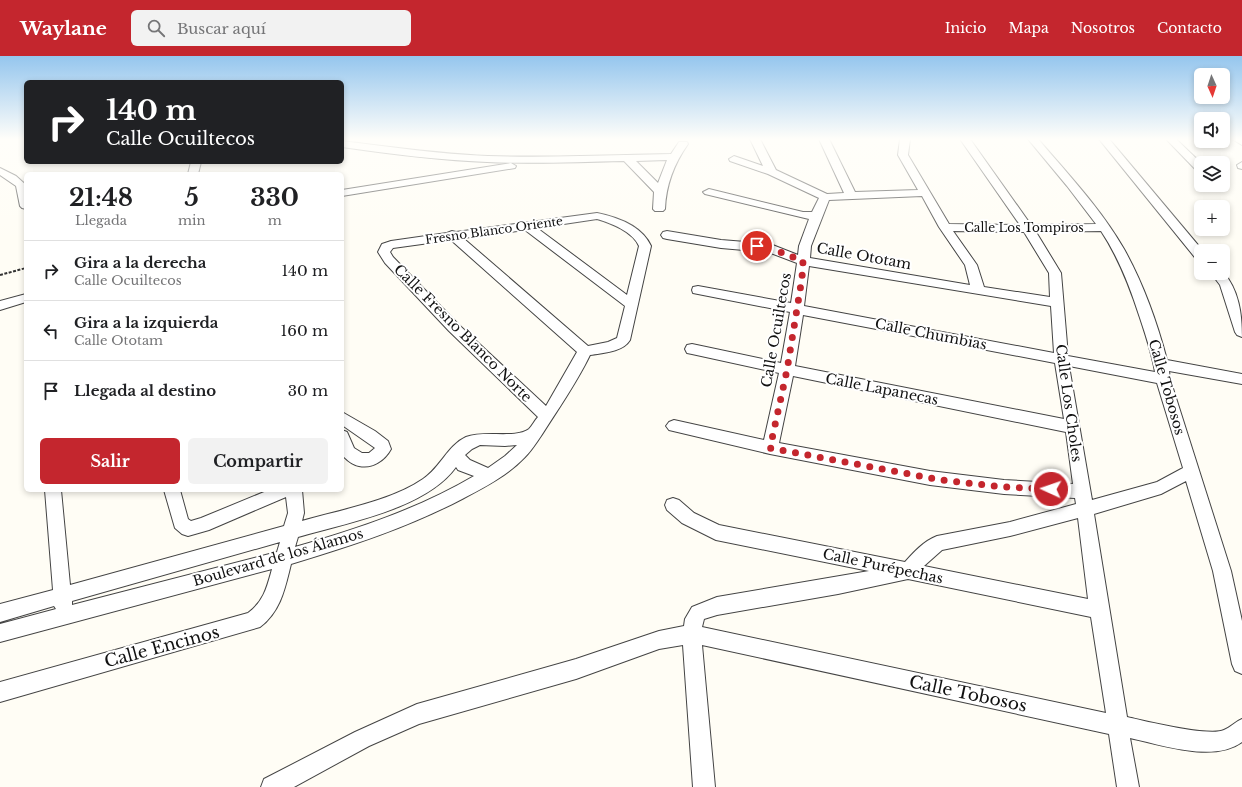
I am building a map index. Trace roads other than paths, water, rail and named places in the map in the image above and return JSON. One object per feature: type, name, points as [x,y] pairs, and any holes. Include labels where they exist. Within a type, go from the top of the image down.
[{"type":"street","points":[[3,173],[21,184],[24,188]]},
{"type":"street","points":[[344,193],[469,173]]},
{"type":"street","points":[[642,173],[660,191]]},
{"type":"street","points":[[658,209],[660,191],[667,173]]},
{"type":"street","points":[[774,173],[825,197],[926,193]]},
{"type":"street","points":[[840,173],[852,197]]},
{"type":"street","points":[[914,173],[945,227],[971,265],[978,290]]},
{"type":"street","name":"Calle Los Choles","points":[[989,173],[1028,229],[1055,273],[1058,303],[1060,359],[1073,427],[1099,610],[1128,787]]},
{"type":"street","name":"Calle Tobosos","points":[[1062,173],[1085,201],[1103,227],[1126,265],[1136,287],[1161,364],[1164,379],[1222,571],[1242,664]]},
{"type":"street","points":[[1132,173],[1194,248]]},
{"type":"street","points":[[709,192],[803,215],[816,216]]},
{"type":"street","name":"Calle Ocuiltecos","points":[[770,448],[787,370],[798,308],[805,246],[825,197]]},
{"type":"street","name":"Fresno Blanco Oriente","points":[[386,247],[396,243],[592,216],[602,216],[609,218],[623,226],[644,242],[645,246],[632,304]]},
{"type":"street","points":[[452,236],[584,351],[620,343],[623,340],[632,304],[526,225]]},
{"type":"street","name":"Calle Los Tompiros","points":[[945,227],[1028,229],[1103,227]]},
{"type":"street","name":"Calle Ototam","points":[[667,235],[721,244],[745,244],[770,248],[803,261],[1058,303]]},
{"type":"street","name":"Calle Fresno Blanco Norte","points":[[386,247],[385,254],[454,328],[547,416]]},
{"type":"street","points":[[1223,280],[1226,284],[1237,323],[1242,332]]},
{"type":"street","name":"Calle Chumbias","points":[[698,290],[1164,379]]},
{"type":"street","points":[[0,306],[24,299]]},
{"type":"street","name":"Calle Lapanecas","points":[[692,349],[787,370],[1073,427]]},
{"type":"street","name":"Boulevard de los Álamos","points":[[0,633],[285,558],[399,521],[439,504],[489,476],[517,456],[547,416],[576,370],[584,351]]},
{"type":"street","points":[[1161,364],[1242,378]]},
{"type":"street","points":[[344,419],[370,435],[383,445],[384,449],[372,458],[359,460],[348,452],[344,441]]},
{"type":"street","points":[[674,426],[770,448],[957,482],[1004,487],[1082,491]]},
{"type":"street","name":"Boulevard de los Álamos","points":[[0,613],[366,510],[409,496],[432,482],[459,450],[471,442],[484,438],[510,440],[534,434]]},
{"type":"street","points":[[484,438],[500,450],[507,463]]},
{"type":"street","points":[[455,455],[464,465],[489,476]]},
{"type":"street","points":[[704,787],[692,634],[694,619],[698,614],[716,606],[838,586],[908,571],[922,556],[937,544],[955,539],[1010,529],[1120,500],[1161,486],[1192,471]]},
{"type":"street","points":[[53,492],[64,616]]},
{"type":"street","points":[[173,492],[181,524],[188,529],[203,525],[281,492]]},
{"type":"street","name":"Calle Encinos","points":[[0,692],[253,621],[262,615],[270,606],[285,558],[296,508],[294,492]]},
{"type":"street","name":"Calle Purépechas","points":[[673,505],[688,518],[716,532],[1099,610]]},
{"type":"street","points":[[272,787],[362,739],[417,714],[576,669],[659,640],[692,634]]},
{"type":"street","name":"Calle Tobosos","points":[[692,634],[1119,726],[1209,742],[1223,741],[1242,729]]}]
